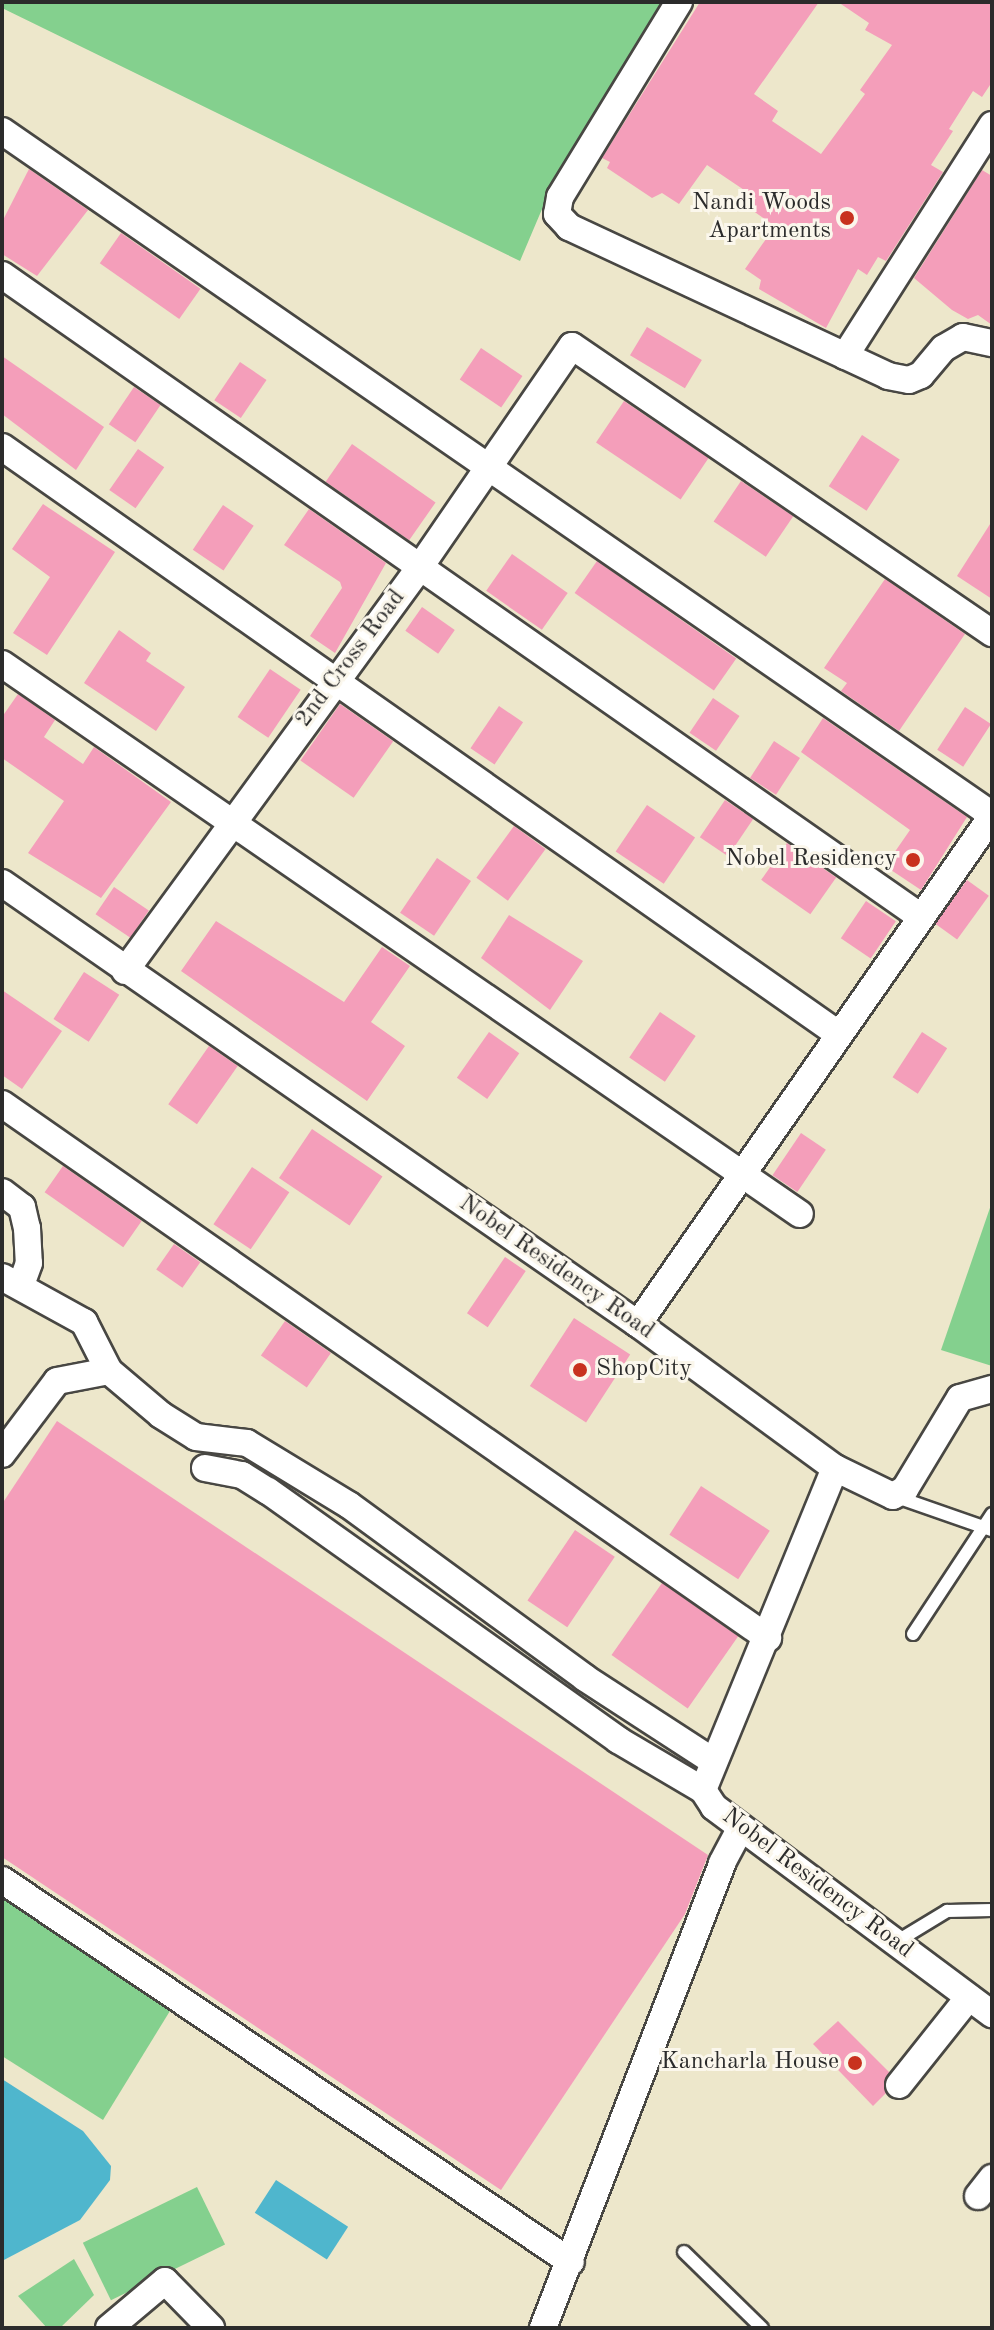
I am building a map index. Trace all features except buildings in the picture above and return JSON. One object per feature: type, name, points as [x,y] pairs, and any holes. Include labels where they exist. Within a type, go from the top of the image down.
[{"type":"street","points":[[679,2],[560,197],[557,214],[569,227],[845,356],[909,380],[963,337],[992,343]]},
{"type":"street","points":[[845,356],[992,125]]},
{"type":"street","points":[[2,131],[992,816],[638,1324]]},
{"type":"street","points":[[2,275],[921,917]]},
{"type":"street","name":"2nd Cross Road","points":[[125,971],[230,821],[420,567],[572,346],[992,633]]},
{"type":"street","points":[[2,447],[838,1034]]},
{"type":"street","points":[[2,664],[800,1214]]},
{"type":"street","name":"Nobel Residency Road","points":[[2,883],[638,1324],[835,1468],[768,1638],[703,1790],[714,1807],[992,2014]]},
{"type":"street","points":[[2,1104],[768,1638]]},
{"type":"street","points":[[2,1192],[22,1207],[27,1228],[29,1263],[11,1281],[84,1322],[109,1371],[196,1437],[247,1443],[349,1505],[585,1678],[713,1761]]},
{"type":"street","points":[[2,1454],[57,1381],[109,1371]]},
{"type":"street","points":[[835,1468],[893,1496],[905,1489],[960,1398],[992,1389]]},
{"type":"street","points":[[205,1468],[242,1475],[268,1491],[618,1740],[703,1790]]},
{"type":"street","points":[[543,2328],[703,1918],[737,1873],[748,1833]]},
{"type":"street","points":[[2,1880],[571,2262]]},
{"type":"street","points":[[899,2085],[969,1997]]},
{"type":"street","points":[[109,2328],[165,2281],[211,2328]]},
{"type":"lane","points":[[893,1496],[989,1523],[913,1634]]},
{"type":"lane","points":[[895,1942],[947,1911],[992,1910]]},
{"type":"lane","points":[[684,2252],[762,2328]]},
{"type":"green space","points":[[2,2],[663,2],[548,195],[520,261],[2,8]]},
{"type":"green space","points":[[992,1202],[992,1366],[941,1350]]},
{"type":"green space","points":[[2,1890],[173,2006],[103,2120],[2,2056]]},
{"type":"green space","points":[[197,2187],[225,2245],[111,2300],[83,2243]]},
{"type":"green space","points":[[74,2259],[94,2295],[60,2328],[47,2328],[18,2296]]},
{"type":"water","points":[[2,2079],[83,2131],[111,2166],[110,2180],[80,2220],[2,2261]]},
{"type":"water","points":[[276,2180],[348,2227],[327,2260],[255,2213]]},
{"type":"place","name":"Nandi Woods Apartments","points":[[847,218]]},
{"type":"place","name":"Nobel Residency","points":[[913,860]]},
{"type":"place","name":"ShopCity","points":[[580,1370]]},
{"type":"place","name":"Kancharla House","points":[[855,2063]]}]
